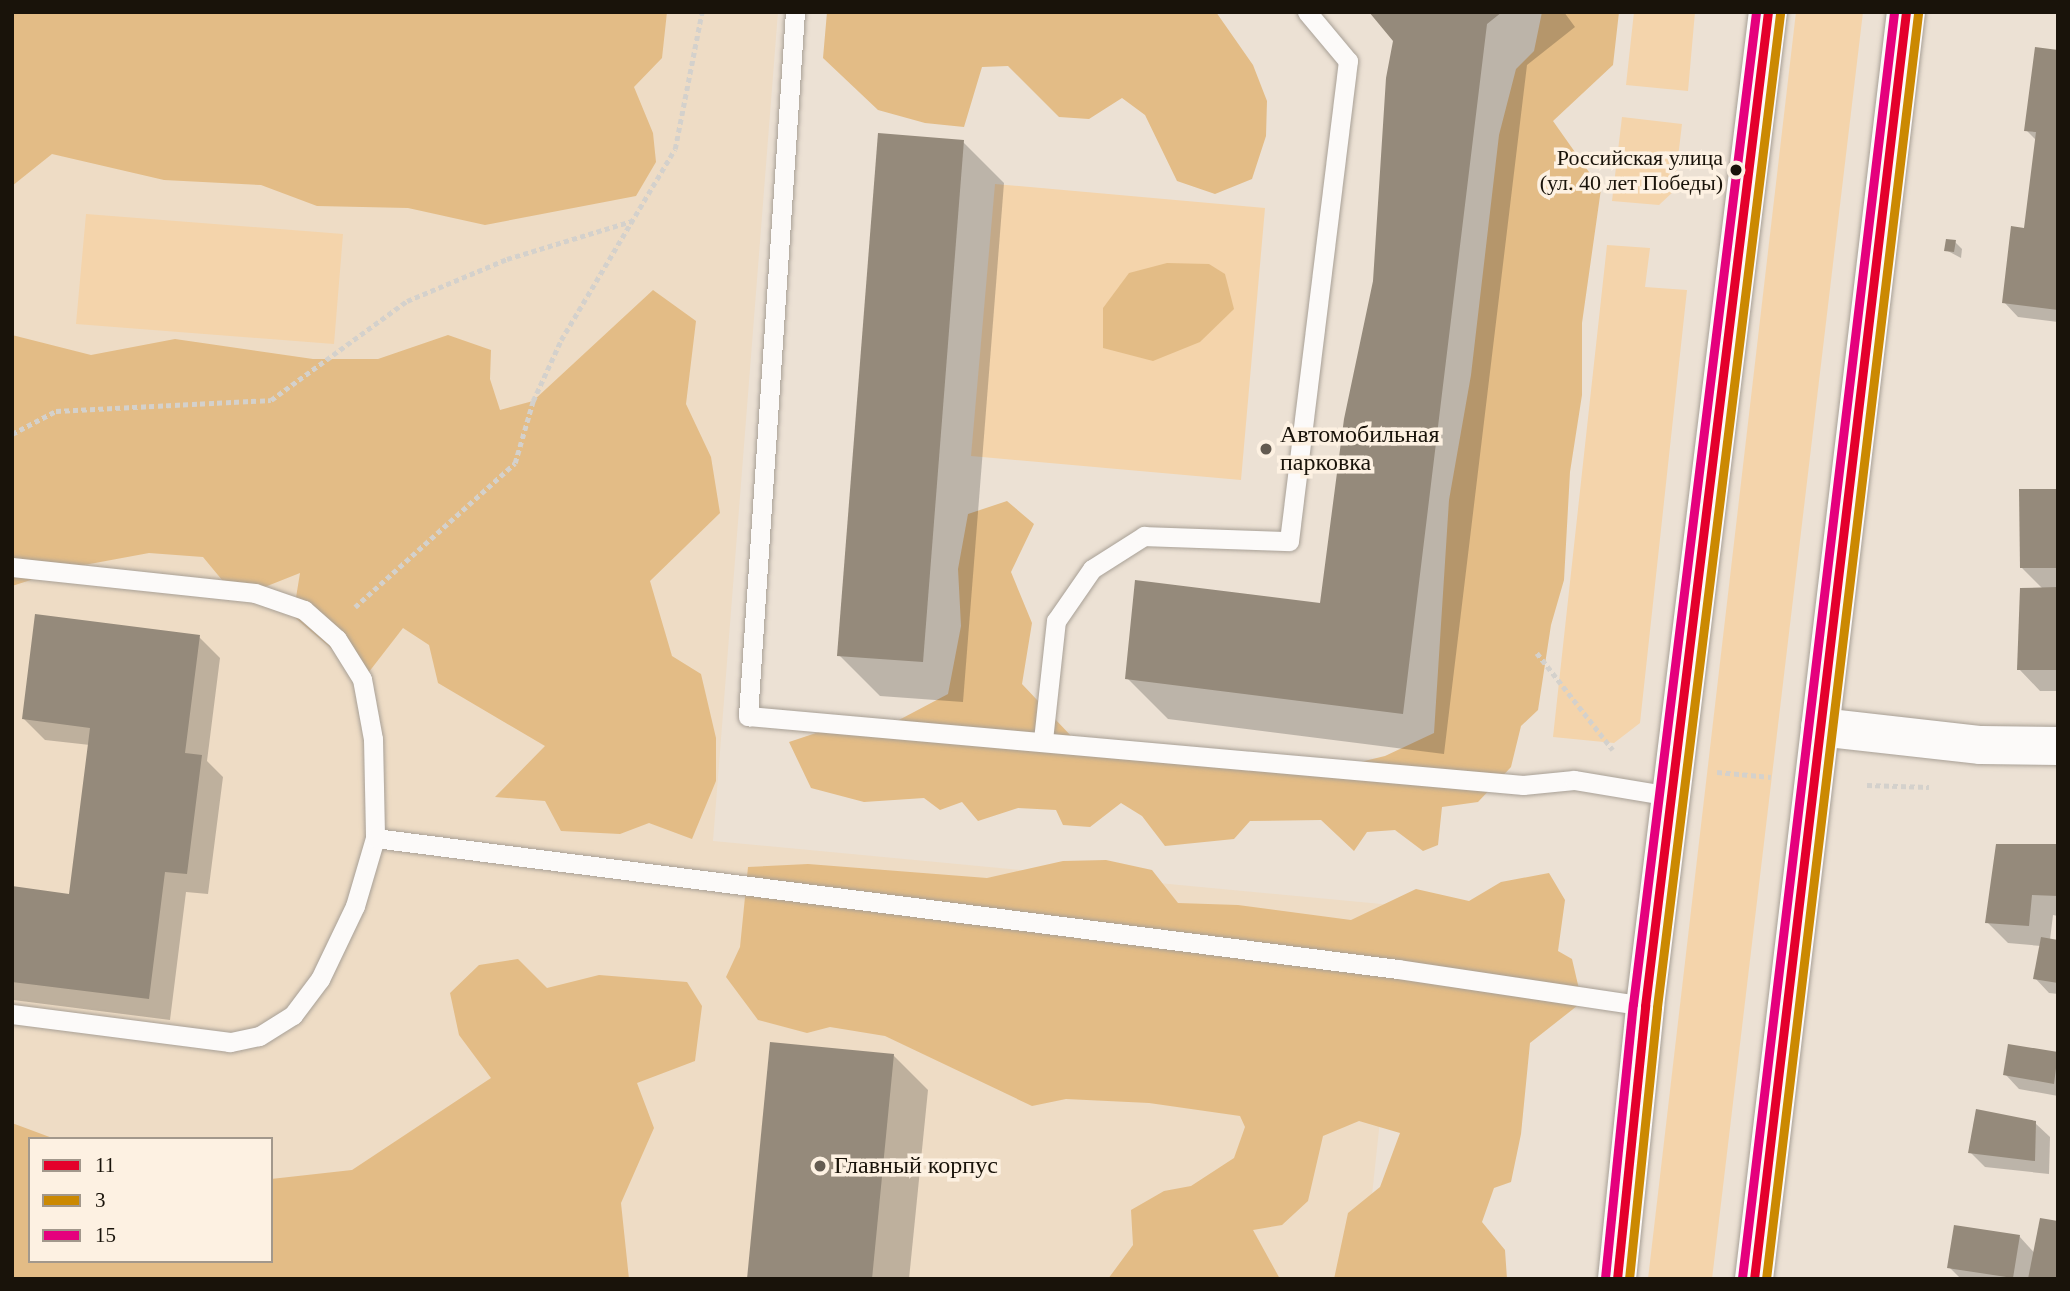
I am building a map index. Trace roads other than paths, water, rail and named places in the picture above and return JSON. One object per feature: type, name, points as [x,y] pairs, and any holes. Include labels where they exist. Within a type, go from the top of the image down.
[{"type":"main road","points":[[1617,1279],[1645,1006],[1769,12]]},
{"type":"main road","points":[[1754,1279],[1906,12]]},
{"type":"main road","points":[[1820,727],[1981,745],[2058,746]]},
{"type":"lane","points":[[795,12],[748,716],[1043,740],[1523,785],[1574,780],[1671,796]]},
{"type":"lane","points":[[1043,740],[1056,621],[1092,569],[1144,536],[1289,541],[1348,61],[1307,12]]},
{"type":"lane","points":[[12,566],[255,593],[304,610],[328,631],[362,679],[373,739],[375,838],[351,916],[320,979],[292,1015],[259,1036],[230,1042],[12,1014]]},
{"type":"lane","points":[[375,838],[1410,971],[1645,1006]]},
{"type":"place","name":"Российская улица (ул. 40 лет Победы)","points":[[1736,170]]},
{"type":"place","name":"Автомобильная парковка","points":[[1266,449]]},
{"type":"place","name":"Главный корпус","points":[[820,1166]]}]
